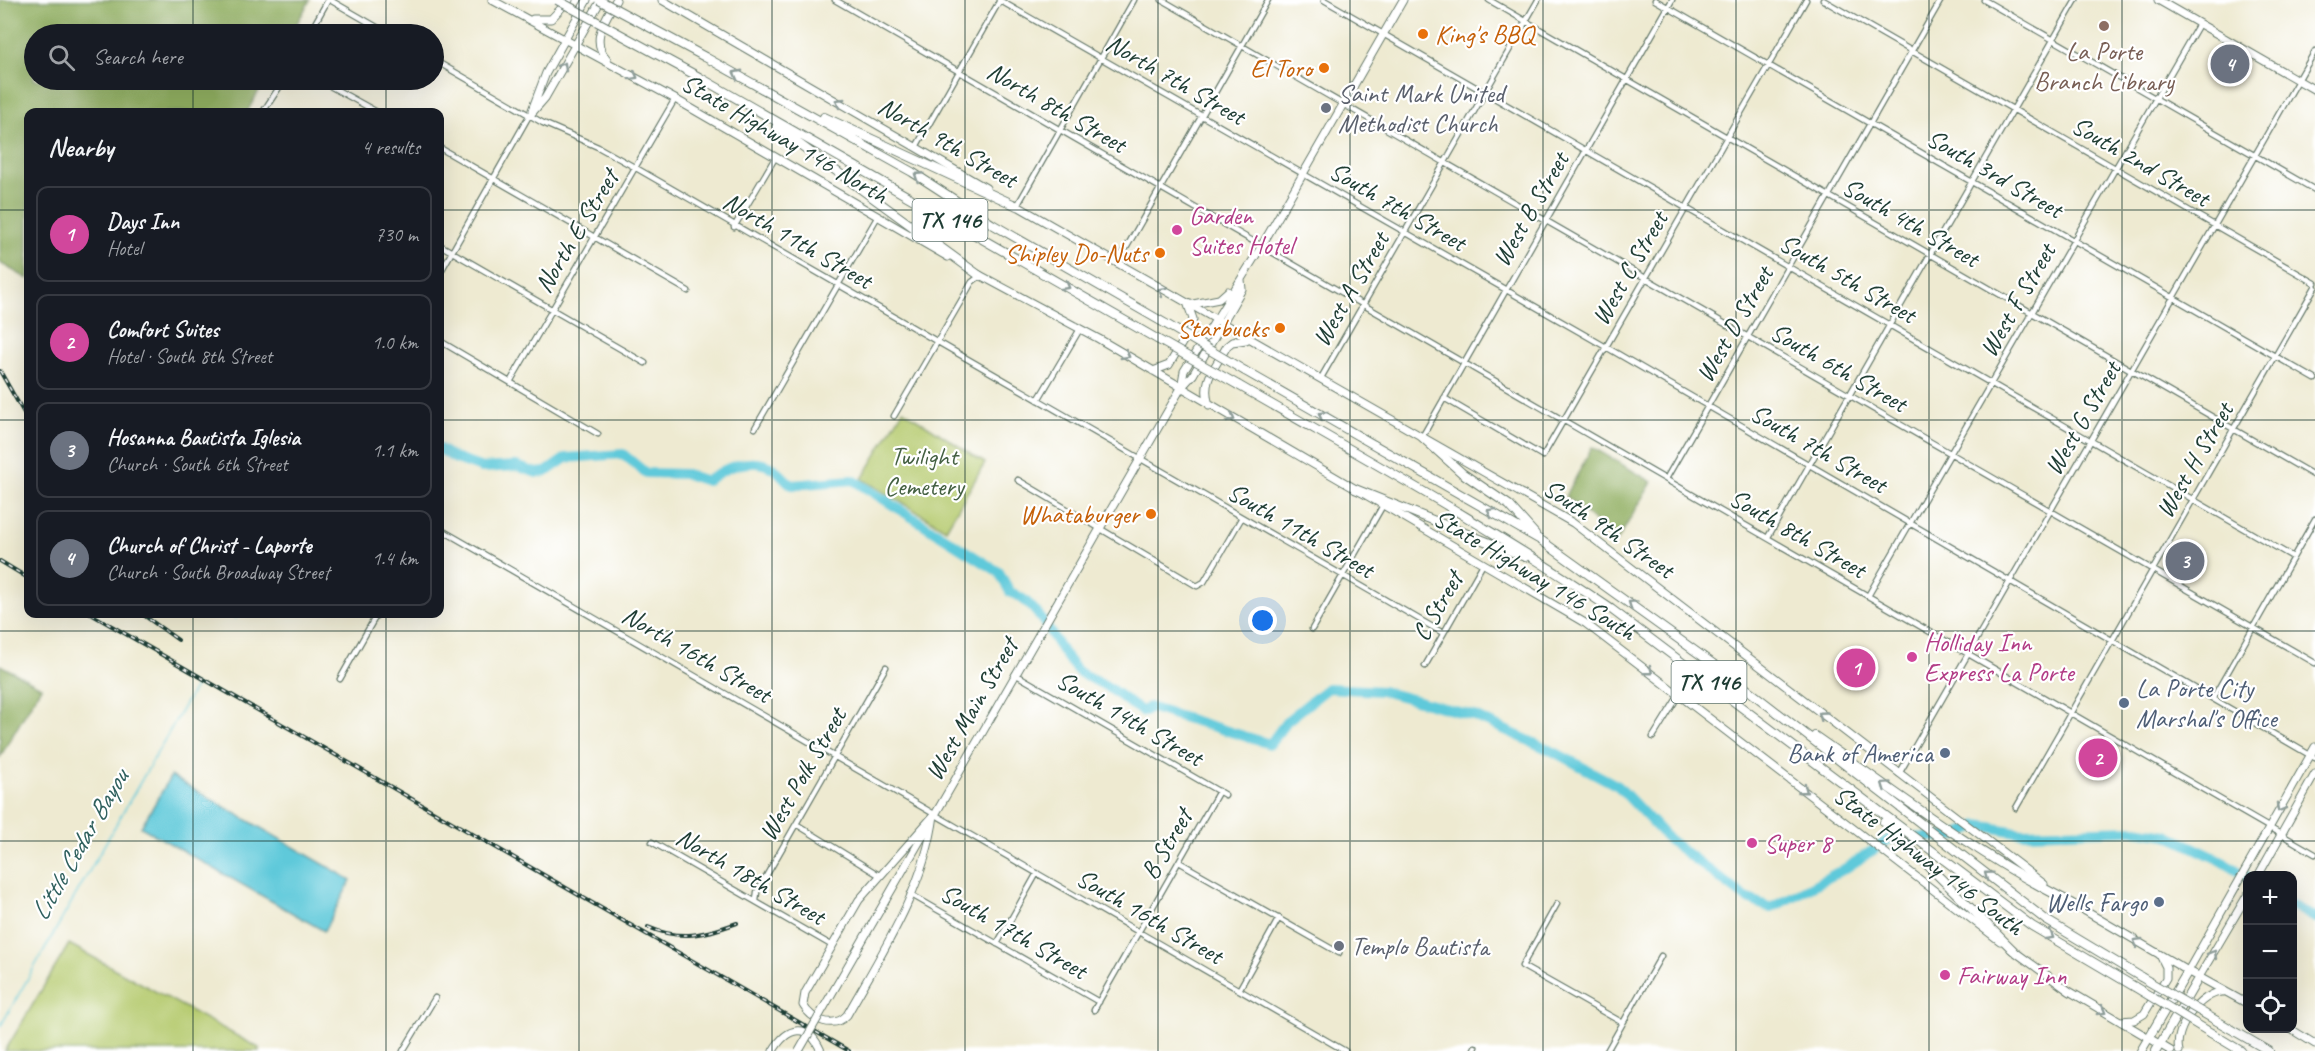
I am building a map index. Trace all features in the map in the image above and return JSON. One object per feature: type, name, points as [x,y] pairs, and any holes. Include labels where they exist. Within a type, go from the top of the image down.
[{"type":"highway","name":"TX 146","points":[[557,0],[699,77],[1238,385],[1548,567],[1620,616],[1892,824]]},
{"type":"highway","name":"TX 146","points":[[600,0],[769,91],[912,172],[992,224],[1542,541],[1730,676],[2046,920],[2269,1051]]},
{"type":"highway","points":[[769,91],[1017,206]]},
{"type":"highway","points":[[741,102],[980,276]]},
{"type":"highway","points":[[1422,438],[1462,473],[1509,505],[1542,541]]},
{"type":"highway","points":[[1355,489],[1548,567]]},
{"type":"highway","points":[[1730,676],[1969,845],[2012,873],[2066,900]]},
{"type":"highway","points":[[1892,824],[2032,926],[2241,1051]]},
{"type":"highway","points":[[1892,824],[2014,951]]},
{"type":"main road","name":"State Highway 146 North","points":[[492,0],[675,99],[980,276],[1080,329],[1181,388]]},
{"type":"main road","points":[[528,18],[551,19],[569,0]]},
{"type":"main road","points":[[530,115],[546,73],[587,0]]},
{"type":"main road","points":[[530,115],[545,98],[600,0]]},
{"type":"main road","points":[[610,63],[601,54],[598,38],[616,0]]},
{"type":"main road","name":"North 9th Street","points":[[662,0],[1213,320]]},
{"type":"main road","name":"West Main Street","points":[[1181,388],[1184,370],[1213,320],[1261,247],[1403,0]]},
{"type":"main road","points":[[2158,0],[2315,90]]},
{"type":"main road","points":[[1153,371],[1169,365],[1191,328],[1193,319],[1188,305],[1219,299],[1241,280]]},
{"type":"main road","name":"West Main Street","points":[[799,1051],[1181,388],[1193,375],[1242,289],[1241,280]]},
{"type":"main road","name":"South 9th Street","points":[[1213,320],[1321,378],[1573,523],[1952,815]]},
{"type":"main road","points":[[1209,405],[1205,392],[1206,382],[1227,346],[1232,342],[1249,339]]},
{"type":"main road","name":"State Highway 146 South","points":[[1181,388],[1585,623],[2068,991],[2148,1038],[2158,1048],[2171,1051]]},
{"type":"main road","points":[[2141,1051],[2269,827],[2313,756],[2315,747]]},
{"type":"main road","points":[[2261,871],[2315,774]]},
{"type":"main road","points":[[934,815],[930,843],[891,938],[847,1015],[840,1022],[831,1024],[808,1012],[802,1001],[831,945],[859,900],[934,815]]},
{"type":"main road","name":"State Highway 146 South","points":[[1952,815],[2066,900]]},
{"type":"main road","points":[[2229,897],[2241,906]]},
{"type":"main road","points":[[2066,900],[2243,1002]]},
{"type":"main road","points":[[2158,1048],[2243,902]]},
{"type":"main road","points":[[2120,1021],[2134,1020],[2144,1014],[2166,978],[2165,962],[2159,954]]},
{"type":"main road","points":[[2179,1051],[2180,1035],[2198,1002],[2209,994],[2226,992]]},
{"type":"main road","points":[[773,1051],[781,1037],[789,1031],[798,1031],[816,1041],[821,1051]]},
{"type":"main road","points":[[2296,1033],[2315,1044]]},
{"type":"street","points":[[315,24],[329,0],[371,24]]},
{"type":"street","name":"North 8th Street","points":[[835,0],[1261,247]]},
{"type":"street","points":[[916,147],[1000,0]]},
{"type":"street","name":"North 7th Street","points":[[1000,0],[1303,175]]},
{"type":"street","points":[[1017,206],[1134,0]]},
{"type":"street","name":"South 6th Street","points":[[1162,0],[2315,663]]},
{"type":"street","points":[[1117,264],[1268,0]]},
{"type":"street","name":"South 5th Street","points":[[1324,0],[2293,557]]},
{"type":"street","name":"South 4th Street","points":[[1489,0],[2315,476]]},
{"type":"street","name":"West A Street","points":[[1321,378],[1538,0]]},
{"type":"street","name":"South 3rd Street","points":[[1655,0],[2315,379]]},
{"type":"street","name":"West B Street","points":[[1422,438],[1672,0]]},
{"type":"street","name":"West C Street","points":[[1444,398],[1543,456],[1806,0]]},
{"type":"street","name":"South 2nd Street","points":[[1823,0],[2315,285]]},
{"type":"street","name":"West D Street","points":[[1666,479],[1941,0]]},
{"type":"street","points":[[1984,0],[2315,190]]},
{"type":"street","points":[[1768,537],[2076,0]]},
{"type":"street","name":"West F Street","points":[[1868,596],[2199,24]]},
{"type":"street","name":"West G Street","points":[[1899,774],[2315,51]]},
{"type":"street","name":"North 11th Street","points":[[444,66],[530,115],[636,168],[734,227],[1140,460]]},
{"type":"street","points":[[266,108],[277,90]]},
{"type":"street","points":[[338,90],[370,108]]},
{"type":"street","name":"North E Street","points":[[510,382],[675,99]]},
{"type":"street","points":[[444,266],[530,115]]},
{"type":"street","points":[[444,150],[688,291]]},
{"type":"street","points":[[734,227],[776,158]]},
{"type":"street","name":"South 7th Street","points":[[1303,175],[1606,347],[2313,756]]},
{"type":"street","points":[[755,428],[878,216]]},
{"type":"street","points":[[444,247],[645,363]]},
{"type":"street","name":"South 8th Street","points":[[1261,247],[2071,711],[2315,854]]},
{"type":"street","points":[[894,416],[972,282],[980,276]]},
{"type":"street","name":"West H Street","points":[[2016,808],[2315,285]]},
{"type":"street","points":[[1038,400],[1080,329]]},
{"type":"street","points":[[444,343],[598,434]]},
{"type":"street","name":"South 11th Street","points":[[1140,460],[1443,633]]},
{"type":"street","points":[[1018,480],[1197,586],[1200,585],[1241,519]]},
{"type":"street","points":[[1312,629],[1382,507]]},
{"type":"street","points":[[2213,698],[2315,519]]},
{"type":"street","name":"North 16th Street","points":[[444,531],[835,755],[934,815]]},
{"type":"street","name":"C Street","points":[[1425,666],[1483,564]]},
{"type":"street","points":[[340,680],[375,618]]},
{"type":"street","name":"West Polk Street","points":[[756,901],[757,892],[886,667]]},
{"type":"street","name":"South 14th Street","points":[[1015,674],[1225,795]]},
{"type":"street","points":[[1653,738],[1679,695]]},
{"type":"street","name":"B Street","points":[[1094,1010],[1219,791]]},
{"type":"street","name":"South 16th Street","points":[[934,815],[1342,1050]]},
{"type":"street","points":[[796,824],[879,875]]},
{"type":"street","name":"North 18th Street","points":[[652,842],[831,945]]},
{"type":"street","points":[[1179,862],[1340,953]]},
{"type":"street","points":[[998,944],[1036,873]]},
{"type":"street","name":"South 17th Street","points":[[910,894],[1099,1002]]},
{"type":"street","points":[[1557,904],[1522,966],[1623,1023]]},
{"type":"street","points":[[1239,990],[1279,918]]},
{"type":"street","points":[[1607,1051],[1661,956]]},
{"type":"street","points":[[403,1051],[435,998]]},
{"type":"green space","points":[[0,0],[310,0],[297,24],[24,24],[24,90],[259,90],[249,108],[24,108],[24,277],[0,263]]},
{"type":"green space","name":"Twilight Cemetery","points":[[903,410],[985,463],[946,529],[862,479]]},
{"type":"green space","points":[[1592,447],[1652,482],[1617,541],[1566,496]]},
{"type":"green space","points":[[0,665],[41,687],[0,757]]},
{"type":"green space","points":[[69,944],[259,1048],[259,1051],[5,1051]]},
{"type":"water","points":[[171,776],[351,880],[324,931],[141,827]]},
{"type":"waterway","name":"Little Cedar Bayou","points":[[444,452],[454,458],[482,468],[516,466],[537,473],[546,472],[566,458],[623,454],[646,473],[686,474],[707,481],[731,467],[748,463],[766,465],[779,472],[792,485],[853,480],[999,572],[1010,592],[1021,598],[1039,615],[1077,670],[1144,712],[1149,707],[1270,744],[1287,721],[1328,688],[1382,691],[1474,716],[1554,752],[1618,786],[1669,840],[1746,898],[1771,908],[1846,868],[1890,839],[1954,836],[1978,825],[2022,833],[2136,830],[2167,835],[2222,861],[2243,874]]},
{"type":"waterway","name":"Little Cedar Bayou","points":[[0,1027],[196,685]]},
{"type":"waterway","name":"Little Cedar Bayou","points":[[2297,908],[2315,918]]},
{"type":"railway","points":[[0,371],[24,413]]},
{"type":"railway","points":[[0,561],[24,576]]},
{"type":"railway","points":[[98,618],[849,1051]]},
{"type":"railway","points":[[148,618],[178,640]]},
{"type":"railway","points":[[648,927],[671,934],[692,935],[714,931],[737,923]]},
{"type":"place","name":"La Porte Branch Library","points":[[2104,26]]},
{"type":"place","name":"King's BBQ","points":[[1423,34]]},
{"type":"place","name":"Church of Christ - Laporte","points":[[2230,64]]},
{"type":"place","name":"El Toro","points":[[1324,68]]},
{"type":"place","name":"Saint Mark United Methodist Church","points":[[1326,108]]},
{"type":"place","name":"Garden Suites Hotel","points":[[1177,230]]},
{"type":"place","name":"Shipley Do-Nuts","points":[[1160,253]]},
{"type":"place","name":"Starbucks","points":[[1280,328]]},
{"type":"place","name":"Whataburger","points":[[1151,514]]},
{"type":"place","name":"Hosanna Bautista Iglesia","points":[[2185,561]]},
{"type":"place","name":"Holliday Inn Express La Porte","points":[[1912,657]]},
{"type":"place","name":"Days Inn","points":[[1856,668]]},
{"type":"place","name":"La Porte City Marshal's Office","points":[[2124,703]]},
{"type":"place","name":"Bank of America","points":[[1945,753]]},
{"type":"place","name":"Comfort Suites","points":[[2098,758]]},
{"type":"place","name":"Super 8","points":[[1752,843]]},
{"type":"place","name":"Wells Fargo","points":[[2159,902]]},
{"type":"place","name":"Templo Bautista","points":[[1339,946]]},
{"type":"place","name":"Fairway Inn","points":[[1945,975]]}]
